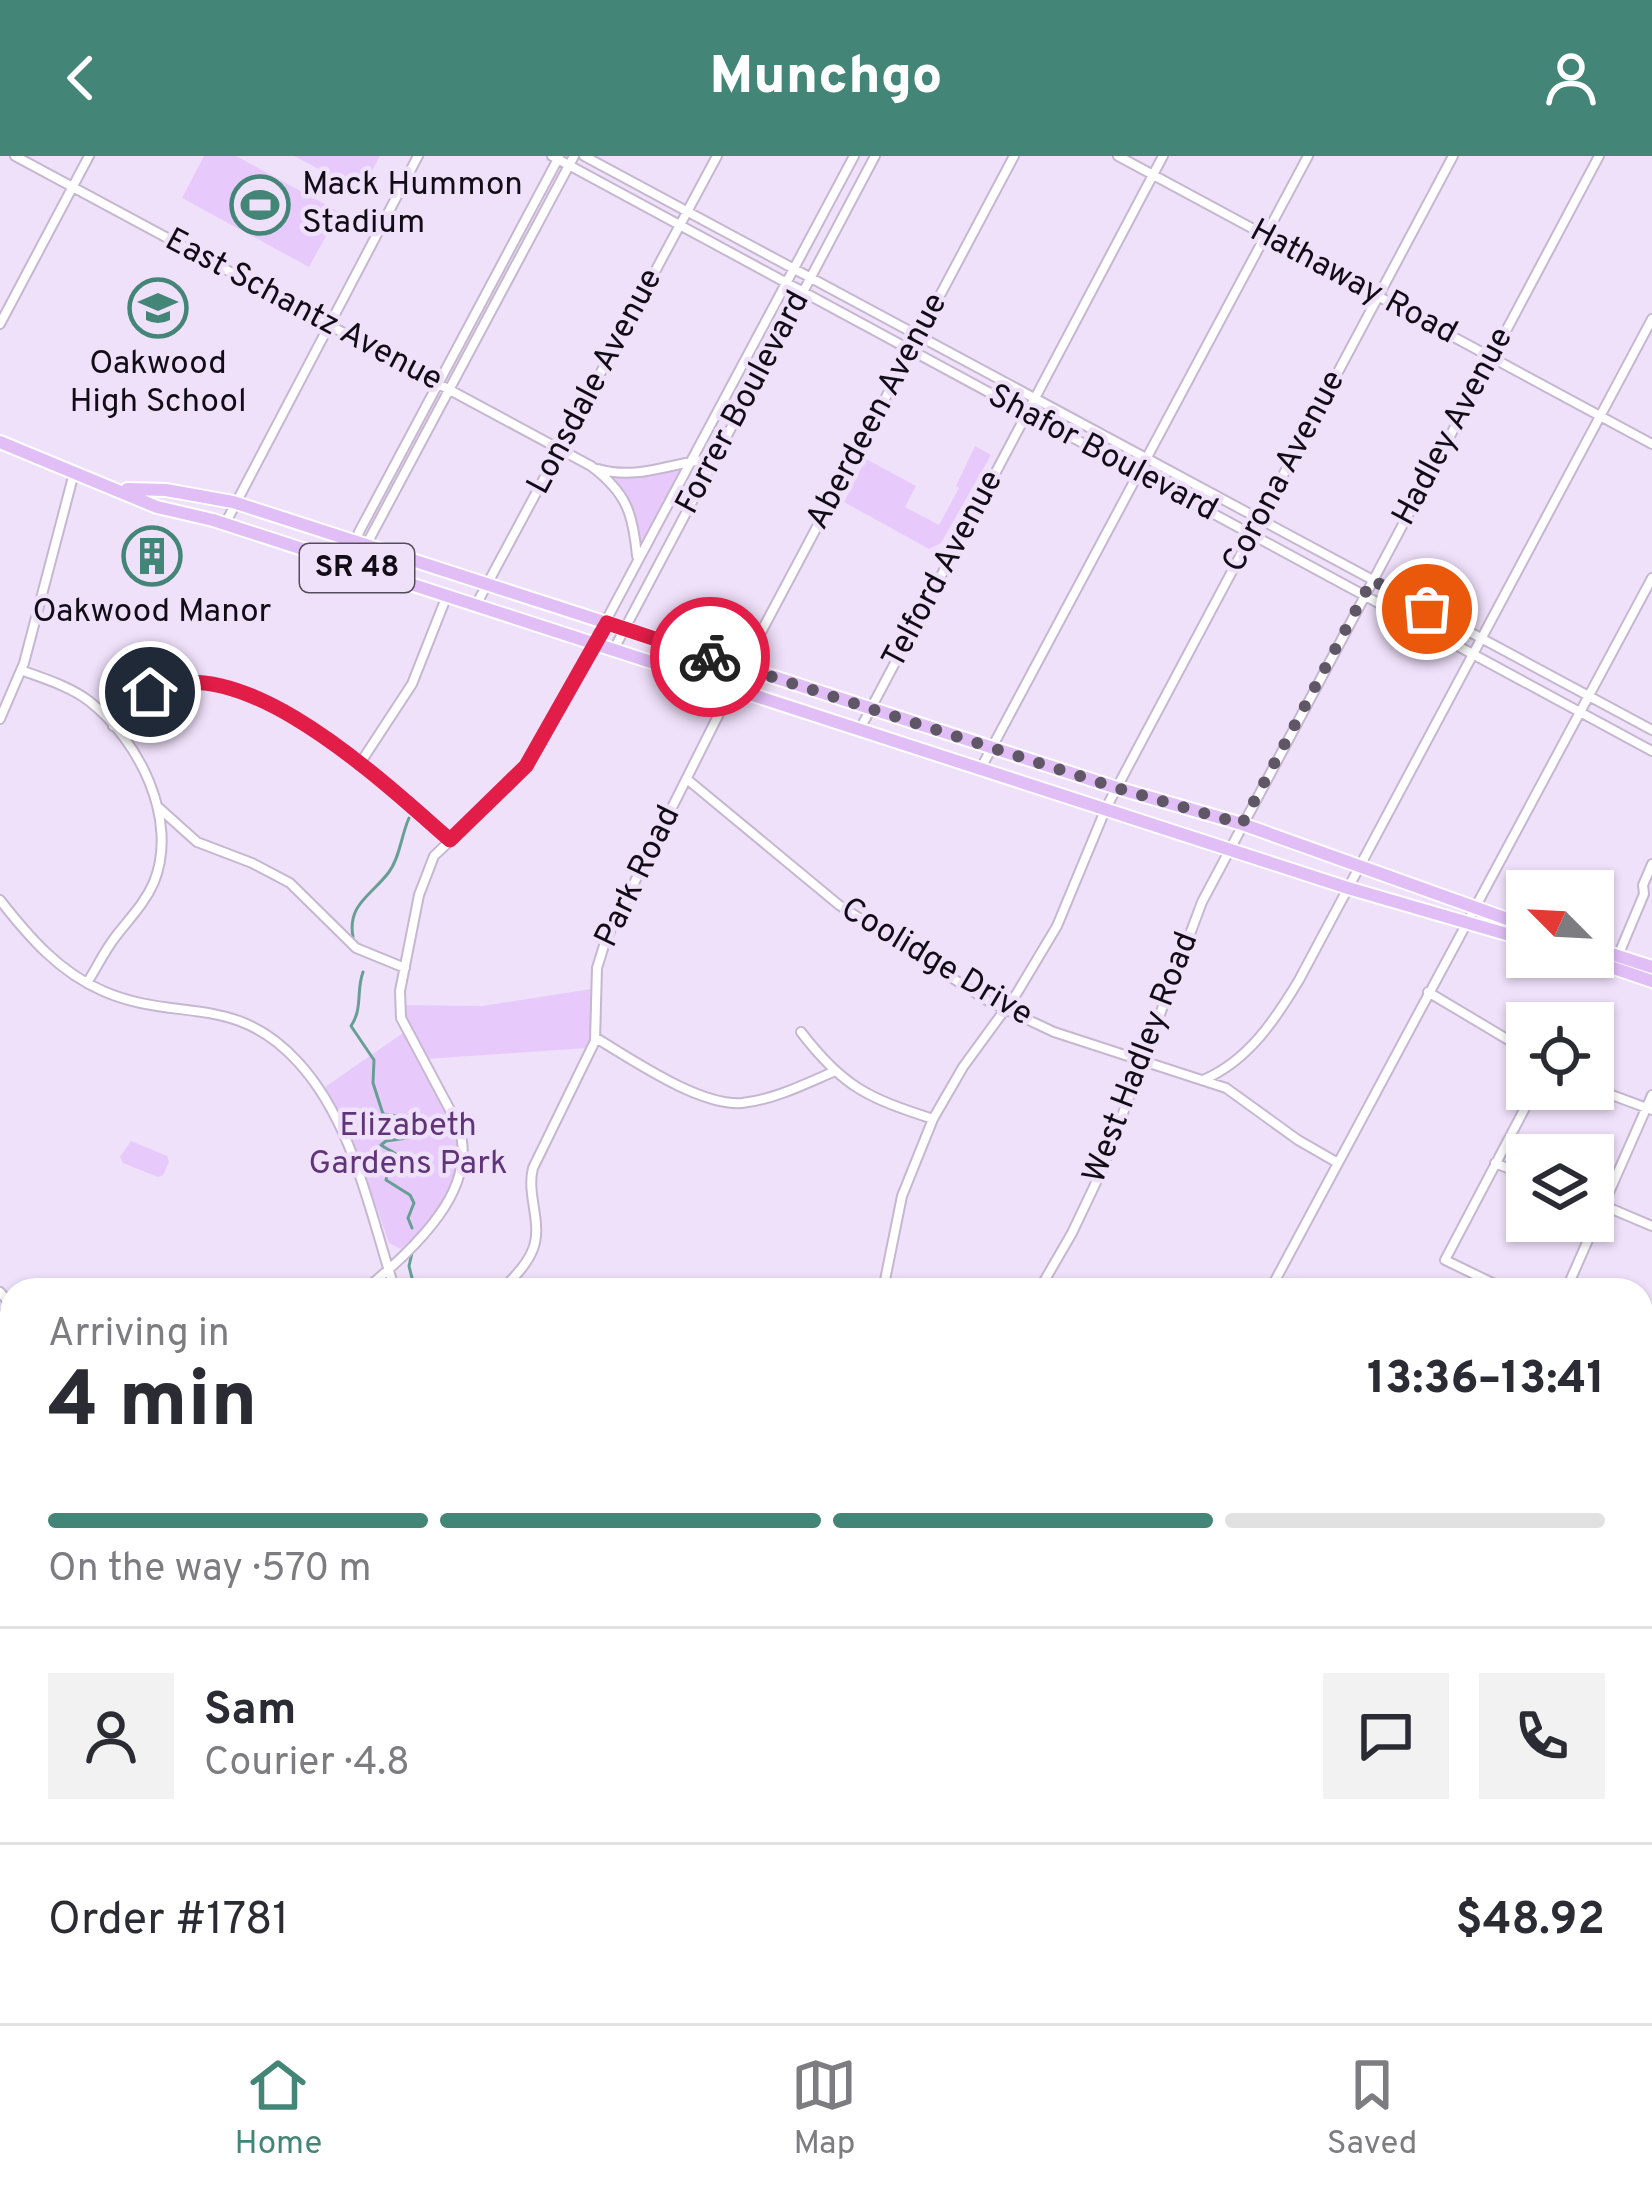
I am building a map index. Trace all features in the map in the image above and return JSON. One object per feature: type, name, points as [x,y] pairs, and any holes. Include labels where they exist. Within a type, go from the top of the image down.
[{"type":"main road","name":"SR 48","points":[[0,442],[158,506],[1348,888],[1506,934]]},
{"type":"main road","name":"SR 48","points":[[120,489],[166,490],[233,502],[1117,788],[1242,824],[1479,902],[1506,916]]},
{"type":"main road","points":[[1614,955],[1652,967]]},
{"type":"main road","points":[[1614,968],[1652,981]]},
{"type":"street","name":"East Schantz Avenue","points":[[15,156],[591,466],[643,474],[690,460],[714,459]]},
{"type":"street","points":[[0,324],[89,156]]},
{"type":"street","points":[[225,524],[418,156]]},
{"type":"street","name":"Shafor Boulevard","points":[[584,156],[1652,730]]},
{"type":"street","name":"Lonsdale Avenue","points":[[475,607],[716,156]]},
{"type":"street","name":"Forrer Boulevard","points":[[379,1278],[437,1217],[460,1171],[464,1147],[458,1125],[401,1018],[399,1003],[424,875],[434,856],[526,766],[607,623],[854,156]]},
{"type":"street","name":"Forrer Boulevard","points":[[613,650],[874,156]]},
{"type":"street","name":"Aberdeen Avenue","points":[[742,668],[1014,156]]},
{"type":"street","name":"Hathaway Road","points":[[1118,156],[1652,444]]},
{"type":"street","name":"Telford Avenue","points":[[860,730],[1163,156]]},
{"type":"street","points":[[981,767],[1308,156]]},
{"type":"street","name":"Corona Avenue","points":[[886,1278],[902,1196],[933,1119],[1057,926],[1106,808],[1453,156]]},
{"type":"street","name":"Hadley Avenue","points":[[1242,824],[1599,156]]},
{"type":"street","points":[[351,566],[557,157]]},
{"type":"street","name":"Shafor Boulevard","points":[[557,157],[1652,752]]},
{"type":"street","points":[[359,545],[571,161]]},
{"type":"street","points":[[1229,1090],[1235,1062],[1287,1000],[1652,320]]},
{"type":"street","name":"East Schantz Avenue","points":[[591,466],[630,510],[637,533],[637,559]]},
{"type":"street","points":[[0,719],[22,670],[74,473]]},
{"type":"street","points":[[1276,1278],[1652,578]]},
{"type":"street","points":[[359,765],[412,684],[446,598]]},
{"type":"street","name":"Park Road","points":[[511,1278],[533,1249],[533,1168],[596,1038],[597,968],[606,939],[742,668]]},
{"type":"street","points":[[22,670],[78,694],[113,726],[142,770],[157,806],[162,837],[155,880],[88,983]]},
{"type":"street","points":[[113,726],[159,688],[184,681],[210,682],[280,712],[359,765],[450,840]]},
{"type":"street","name":"Coolidge Drive","points":[[688,780],[839,905],[930,967],[1004,1010],[1054,1032],[1229,1090],[1338,1163]]},
{"type":"street","points":[[157,806],[197,842],[290,883],[356,948],[405,968]]},
{"type":"street","name":"West Hadley Road","points":[[1045,1278],[1093,1189],[1180,954],[1242,824]]},
{"type":"street","points":[[1618,956],[1648,891],[1643,885],[1652,864]]},
{"type":"street","points":[[0,900],[45,952],[88,983],[123,998],[229,1015],[257,1028],[289,1052],[315,1083],[352,1156],[391,1278]]},
{"type":"street","points":[[1428,992],[1506,1038]]},
{"type":"street","points":[[801,1031],[833,1072],[870,1096],[933,1119]]},
{"type":"street","points":[[596,1038],[685,1088],[729,1102],[755,1101],[833,1072]]},
{"type":"street","points":[[1203,1080],[1235,1062]]},
{"type":"street","points":[[1614,1184],[1652,1095]]},
{"type":"street","points":[[1614,1096],[1649,1109]]},
{"type":"street","points":[[1482,1278],[1445,1260],[1524,1110]]},
{"type":"street","points":[[1495,1163],[1506,1167]]},
{"type":"street","points":[[1614,1209],[1652,1226]]},
{"type":"street","points":[[1571,1278],[1587,1242]]},
{"type":"green space","name":"Mack Hummon Stadium","points":[[204,156],[236,156],[339,212],[309,267],[182,198]]},
{"type":"green space","points":[[294,156],[380,156],[361,191]]},
{"type":"green space","points":[[975,446],[991,455],[941,543],[929,549],[844,502],[866,459],[916,486],[905,507],[939,525]]},
{"type":"green space","points":[[690,460],[644,547],[636,544],[635,523],[603,475],[626,475]]},
{"type":"green space","points":[[591,989],[592,1028],[587,1048],[426,1059],[405,1019],[403,1005],[482,1006]]},
{"type":"green space","name":"Elizabeth Gardens Park","points":[[403,1033],[452,1120],[461,1146],[455,1174],[432,1219],[401,1249],[389,1243],[360,1160],[325,1087]]},
{"type":"green space","points":[[131,1141],[167,1156],[163,1175],[123,1163],[120,1157]]},
{"type":"waterway","points":[[353,937],[357,908],[393,866],[409,818]]},
{"type":"waterway","points":[[363,972],[351,1026],[374,1060],[373,1083],[383,1114],[402,1117],[414,1127],[414,1137],[381,1145],[400,1159],[400,1167],[386,1180],[410,1195],[412,1228]]},
{"type":"waterway","points":[[412,1253],[412,1278]]},
{"type":"way so far","points":[[710,657],[1242,824],[1372,580],[1427,609]]},
{"type":"place","name":"Mack Hummon Stadium","points":[[260,205]]},
{"type":"place","name":"Oakwood High School","points":[[158,308]]},
{"type":"place","name":"Oakwood Manor","points":[[152,556]]},
{"type":"route","points":[[150,692],[197,680],[254,699],[342,751],[450,840],[526,766],[607,623],[710,657]]}]
